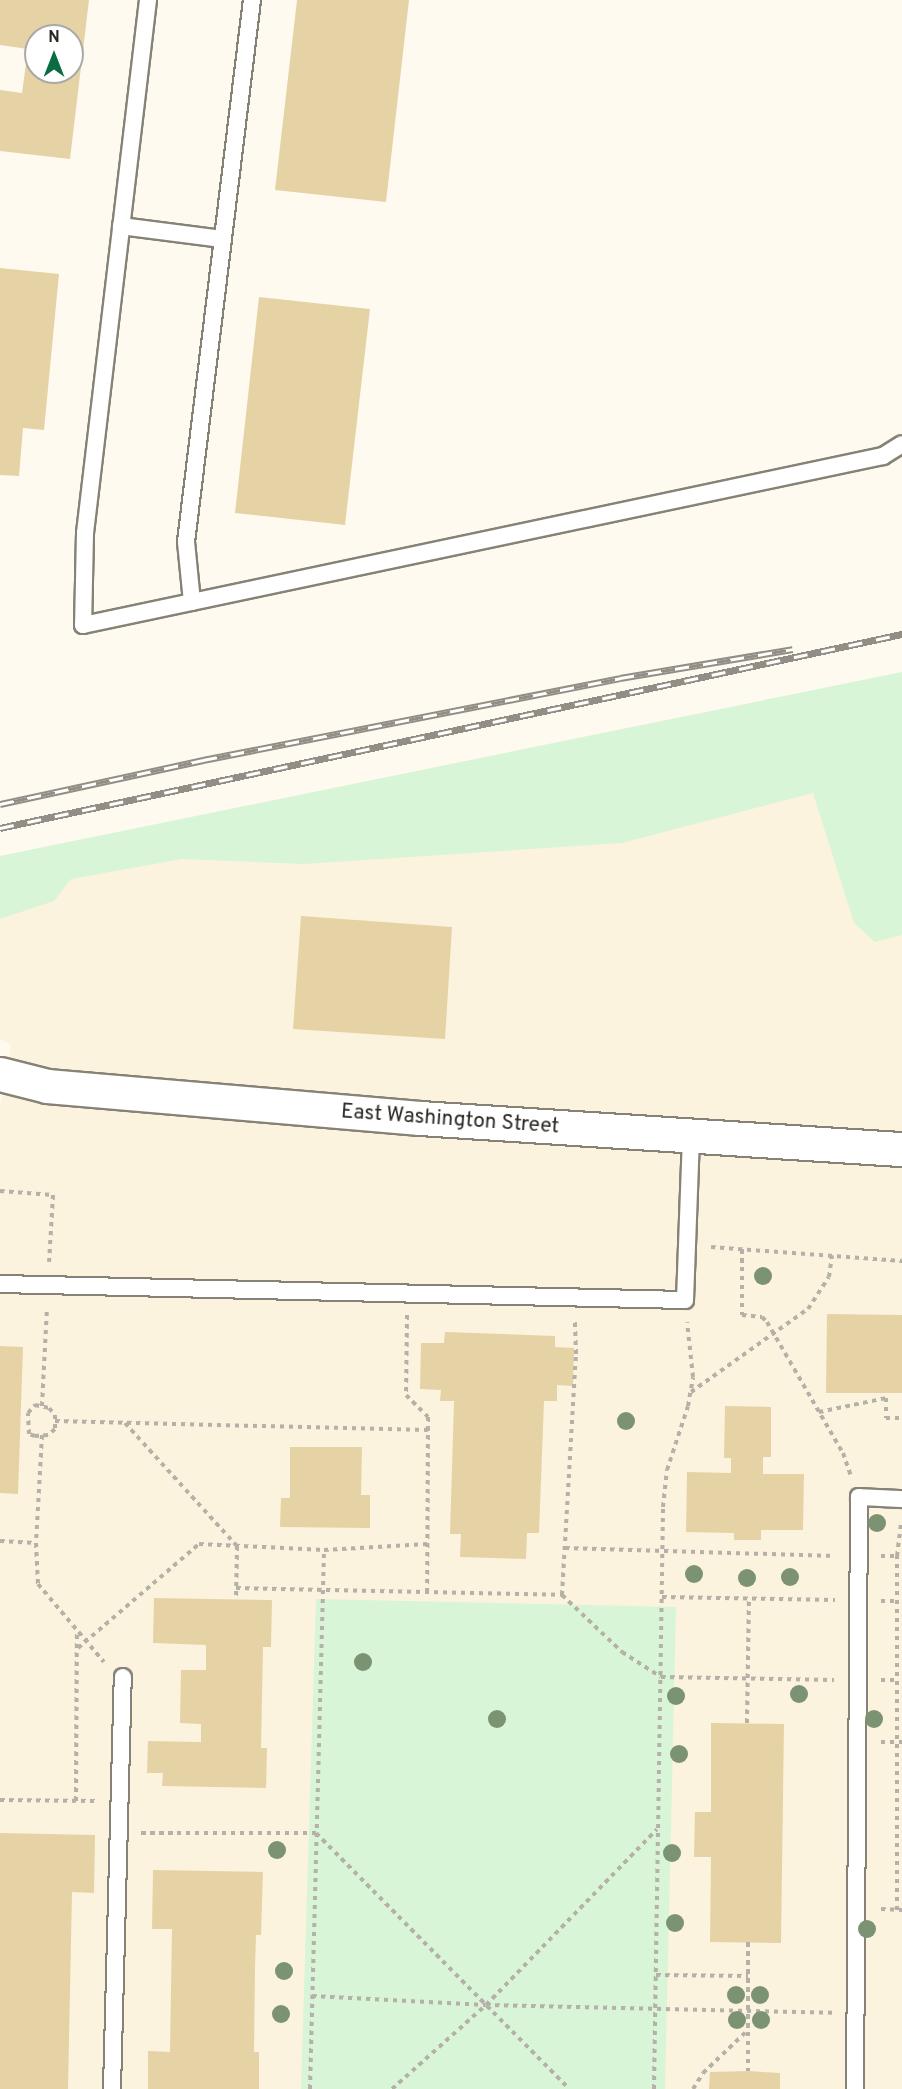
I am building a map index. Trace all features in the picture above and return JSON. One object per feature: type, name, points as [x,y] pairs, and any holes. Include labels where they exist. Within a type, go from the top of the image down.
[{"type":"street","name":"East Washington Street","points":[[0,1074],[47,1086],[420,1118],[902,1149]]},
{"type":"lane","points":[[148,0],[85,532],[83,625],[883,456],[902,444]]},
{"type":"lane","points":[[192,602],[186,542],[252,0]]},
{"type":"lane","points":[[121,226],[222,239]]},
{"type":"lane","points":[[0,1284],[685,1300],[691,1137]]},
{"type":"lane","points":[[855,2089],[859,1497],[902,1499]]},
{"type":"lane","points":[[112,2089],[123,1677]]},
{"type":"path","points":[[687,1246],[902,1261]]},
{"type":"path","points":[[742,1249],[741,1315],[762,1317],[774,1333],[843,1453],[859,1497]]},
{"type":"path","points":[[690,1393],[808,1309],[829,1277],[832,1256]]},
{"type":"path","points":[[408,1294],[406,1395],[428,1417],[427,1592]]},
{"type":"path","points":[[562,1594],[576,1354],[574,1298]]},
{"type":"path","points":[[654,2089],[662,1550],[668,1470],[693,1377],[685,1300]]},
{"type":"path","points":[[819,1412],[886,1398],[886,1418],[902,1418]]},
{"type":"path","points":[[35,1405],[49,1408],[56,1415],[56,1429],[48,1435],[42,1435],[29,1434],[30,1407],[35,1405]]},
{"type":"path","points":[[56,1421],[428,1430]]},
{"type":"path","points":[[125,1422],[237,1546],[236,1599]]},
{"type":"path","points":[[42,1435],[36,1543],[38,1584],[106,1665],[123,1677]]},
{"type":"path","points":[[897,1910],[896,1601],[897,1556],[902,1514]]},
{"type":"path","points":[[0,1541],[36,1543]]},
{"type":"path","points":[[78,1648],[199,1544],[324,1550],[427,1544]]},
{"type":"path","points":[[565,1548],[857,1557],[897,1556]]},
{"type":"path","points":[[310,2089],[324,1550]]},
{"type":"path","points":[[236,1588],[562,1594],[622,1652],[661,1677],[747,1680],[896,1680]]},
{"type":"path","points":[[662,1597],[896,1601]]},
{"type":"path","points":[[747,1723],[749,1599]]},
{"type":"path","points":[[76,1801],[77,1630]]},
{"type":"path","points":[[0,1800],[120,1801]]},
{"type":"path","points":[[392,2089],[486,2005],[658,1828]]},
{"type":"path","points":[[119,1833],[316,1833],[569,2089]]},
{"type":"path","points":[[748,1942],[748,2071]]},
{"type":"path","points":[[656,1975],[748,1976]]},
{"type":"path","points":[[312,1996],[486,2005],[855,2013]]},
{"type":"path","points":[[693,2089],[704,2073],[748,2030]]},
{"type":"shaded area","points":[[902,672],[902,2089],[0,2089],[0,1107],[11,1045],[0,1039],[0,856]]},
{"type":"green space","points":[[902,672],[902,935],[875,942],[854,923],[813,793],[622,843],[304,864],[182,859],[71,879],[54,901],[0,919],[0,856]]},
{"type":"green space","points":[[316,1599],[676,1607],[665,2089],[301,2089]]},
{"type":"building","points":[[0,0],[89,0],[84,42],[84,24],[24,24],[24,48],[0,45]]},
{"type":"building","points":[[297,0],[409,0],[386,202],[275,190]]},
{"type":"building","points":[[24,78],[24,84],[79,84],[70,159],[0,151],[0,90],[22,93]]},
{"type":"building","points":[[0,268],[59,274],[44,430],[23,428],[19,476],[0,475]]},
{"type":"building","points":[[259,297],[370,309],[345,525],[235,513]]},
{"type":"building","points":[[301,916],[452,927],[445,1039],[293,1029]]},
{"type":"building","points":[[827,1314],[902,1315],[902,1393],[826,1393]]},
{"type":"building","points":[[445,1332],[555,1336],[555,1347],[574,1348],[573,1386],[557,1385],[557,1401],[544,1401],[539,1533],[527,1533],[526,1559],[460,1557],[461,1534],[450,1534],[454,1401],[440,1401],[441,1390],[420,1389],[421,1343],[444,1343]]},
{"type":"building","points":[[0,1346],[23,1347],[18,1494],[0,1493]]},
{"type":"building","points":[[725,1406],[771,1407],[771,1457],[763,1457],[763,1474],[804,1474],[803,1530],[761,1530],[761,1540],[734,1540],[734,1533],[686,1532],[687,1472],[731,1473],[731,1458],[724,1458]]},
{"type":"building","points":[[290,1447],[362,1447],[361,1495],[370,1495],[370,1528],[280,1527],[281,1498],[290,1498]]},
{"type":"building","points":[[154,1598],[272,1600],[271,1647],[263,1647],[261,1748],[267,1748],[266,1788],[162,1786],[163,1773],[147,1773],[148,1741],[201,1742],[201,1724],[180,1723],[181,1670],[206,1670],[206,1645],[153,1643]]},
{"type":"building","points":[[711,1723],[784,1724],[781,1943],[710,1942],[711,1857],[694,1857],[695,1812],[711,1812]]},
{"type":"building","points":[[0,1833],[95,1835],[94,1893],[72,1892],[68,2089],[0,2089]]},
{"type":"building","points":[[153,1870],[263,1872],[261,1935],[256,1935],[255,1968],[254,2052],[259,2052],[259,2089],[148,2089],[148,2051],[170,2052],[172,1929],[152,1929]]},
{"type":"building","points":[[710,2072],[780,2073],[780,2089],[709,2089]]},
{"type":"railway","points":[[0,828],[902,634]]},
{"type":"railway","points":[[0,804],[203,760],[620,678],[793,649]]}]
